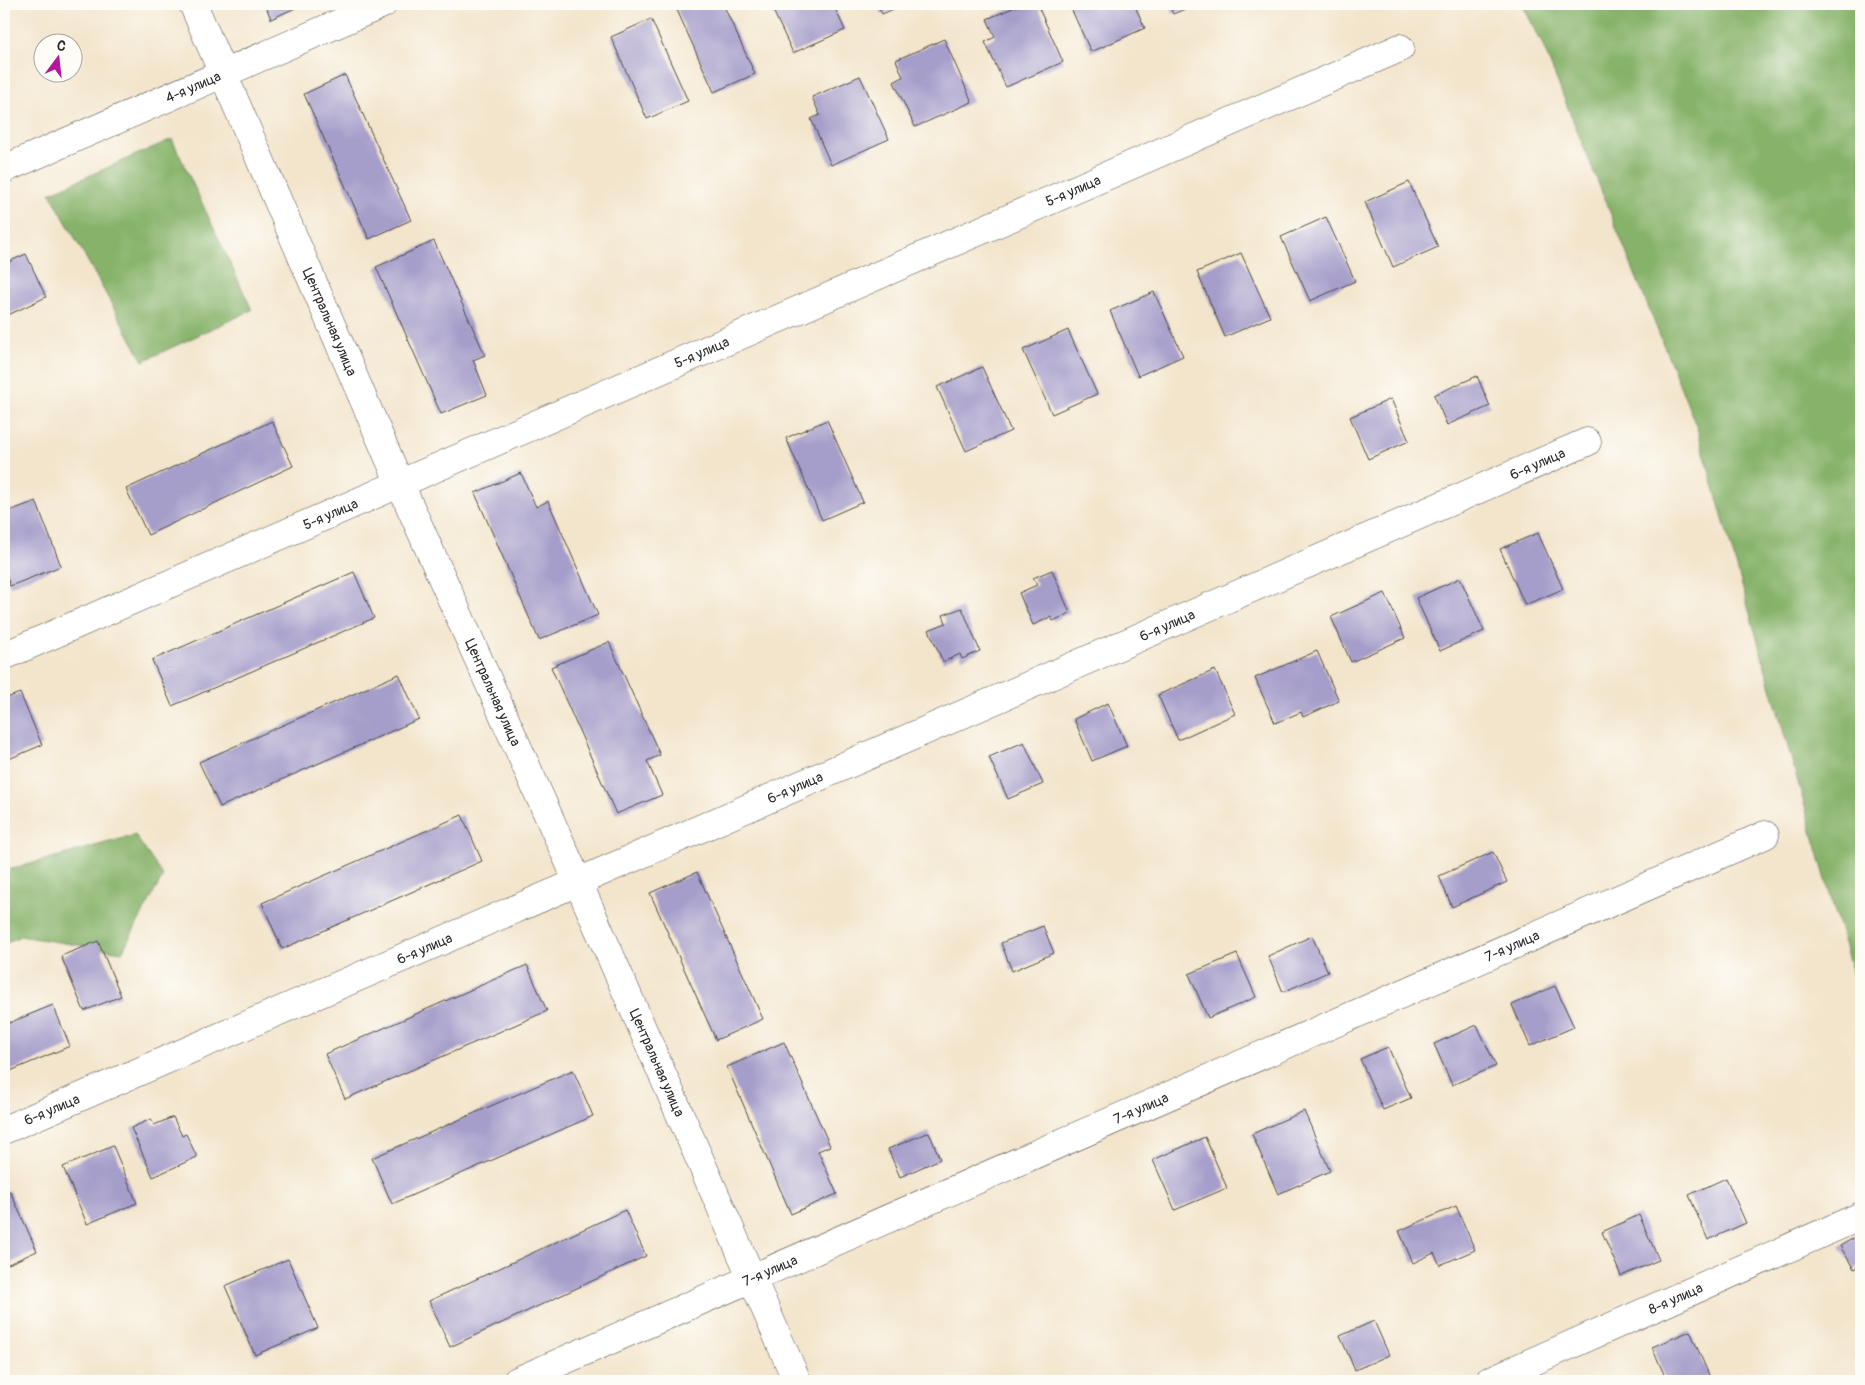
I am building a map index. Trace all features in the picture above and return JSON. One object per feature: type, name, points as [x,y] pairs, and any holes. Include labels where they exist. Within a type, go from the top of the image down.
[{"type":"street","name":"Центральная улица","points":[[193,4],[224,72],[400,484],[578,882],[797,1381]]},
{"type":"street","name":"4-я улица","points":[[4,169],[383,4]]},
{"type":"street","name":"5-я улица","points":[[4,656],[1400,48]]},
{"type":"street","name":"6-я улица","points":[[4,1130],[1587,442]]},
{"type":"street","name":"7-я улица","points":[[517,1381],[1765,835]]},
{"type":"street","name":"8-я улица","points":[[1488,1381],[1861,1216]]},
{"type":"green space","points":[[1522,4],[1861,4],[1861,1003],[1697,428],[1541,41]]},
{"type":"green space","points":[[172,139],[252,310],[143,361],[50,193]]},
{"type":"green space","points":[[135,835],[163,876],[122,952],[20,936],[4,944],[4,871]]},
{"type":"building","points":[[265,4],[304,4],[271,19]]},
{"type":"building","points":[[692,4],[723,4],[755,74],[714,92],[677,10]]},
{"type":"building","points":[[770,4],[833,4],[845,30],[793,53]]},
{"type":"building","points":[[877,4],[905,4],[882,14]]},
{"type":"building","points":[[1022,4],[1037,4],[1063,62],[1006,87],[985,42],[995,37],[987,19]]},
{"type":"building","points":[[1069,4],[1134,4],[1145,28],[1091,52]]},
{"type":"building","points":[[1169,4],[1197,4],[1173,14]]},
{"type":"building","points":[[651,19],[688,101],[647,119],[611,37]]},
{"type":"building","points":[[944,39],[972,102],[915,127],[894,82],[903,77],[896,60]]},
{"type":"building","points":[[345,75],[411,220],[369,239],[304,94]]},
{"type":"building","points":[[860,76],[889,139],[831,165],[811,119],[820,115],[812,97]]},
{"type":"building","points":[[1409,182],[1438,247],[1393,267],[1365,202]]},
{"type":"building","points":[[1326,217],[1355,281],[1310,301],[1281,237]]},
{"type":"building","points":[[434,241],[485,355],[473,360],[487,395],[441,414],[376,267]]},
{"type":"building","points":[[1241,253],[1270,317],[1225,337],[1197,272]]},
{"type":"building","points":[[26,254],[46,297],[4,317],[4,264]]},
{"type":"building","points":[[1154,292],[1183,356],[1138,376],[1110,311]]},
{"type":"building","points":[[1068,330],[1097,394],[1052,414],[1023,350]]},
{"type":"building","points":[[982,367],[1011,431],[966,451],[937,387]]},
{"type":"building","points":[[1477,376],[1490,406],[1447,425],[1434,395]]},
{"type":"building","points":[[1391,399],[1409,441],[1368,459],[1350,417]]},
{"type":"building","points":[[827,420],[863,502],[822,520],[786,438]]},
{"type":"building","points":[[272,421],[293,466],[148,535],[126,489]]},
{"type":"building","points":[[521,473],[536,507],[548,501],[598,615],[539,640],[475,493]]},
{"type":"building","points":[[36,501],[61,566],[10,586],[4,569],[4,513]]},
{"type":"building","points":[[1538,533],[1563,589],[1525,605],[1500,549]]},
{"type":"building","points":[[1052,570],[1070,613],[1053,621],[1051,617],[1033,625],[1019,593],[1037,585],[1033,578]]},
{"type":"building","points":[[354,572],[374,618],[172,706],[152,660]]},
{"type":"building","points":[[1460,578],[1484,631],[1440,651],[1416,598]]},
{"type":"building","points":[[1385,593],[1405,638],[1351,662],[1331,617]]},
{"type":"building","points":[[962,608],[980,651],[962,659],[960,654],[943,662],[929,630],[946,623],[943,615]]},
{"type":"building","points":[[609,642],[660,755],[647,761],[662,795],[616,814],[551,667]]},
{"type":"building","points":[[1317,651],[1339,701],[1303,717],[1301,712],[1275,723],[1255,678]]},
{"type":"building","points":[[1215,670],[1235,714],[1178,740],[1158,695]]},
{"type":"building","points":[[399,674],[419,719],[220,807],[199,762]]},
{"type":"building","points":[[20,693],[42,745],[4,761],[4,699]]},
{"type":"building","points":[[1108,703],[1127,746],[1092,761],[1074,719]]},
{"type":"building","points":[[1024,742],[1043,784],[1008,799],[989,757]]},
{"type":"building","points":[[462,815],[482,861],[282,949],[262,903]]},
{"type":"building","points":[[1493,852],[1507,882],[1452,907],[1439,876]]},
{"type":"building","points":[[697,872],[763,1019],[716,1040],[650,893]]},
{"type":"building","points":[[1043,926],[1054,953],[1012,971],[1001,943]]},
{"type":"building","points":[[1312,936],[1328,972],[1283,992],[1268,956]]},
{"type":"building","points":[[98,941],[121,996],[84,1011],[61,956]]},
{"type":"building","points":[[1237,954],[1256,997],[1208,1018],[1189,974]]},
{"type":"building","points":[[527,965],[547,1011],[345,1099],[325,1054]]},
{"type":"building","points":[[1555,986],[1574,1027],[1530,1046],[1512,1005]]},
{"type":"building","points":[[53,1005],[70,1046],[8,1072],[4,1062],[4,1025]]},
{"type":"building","points":[[1477,1025],[1496,1066],[1452,1085],[1434,1044]]},
{"type":"building","points":[[784,1042],[830,1146],[818,1151],[837,1194],[791,1214],[727,1067]]},
{"type":"building","points":[[1388,1047],[1411,1098],[1383,1110],[1360,1059]]},
{"type":"building","points":[[573,1070],[593,1116],[392,1204],[372,1158]]},
{"type":"building","points":[[1304,1111],[1330,1171],[1278,1194],[1252,1134]]},
{"type":"building","points":[[173,1117],[182,1136],[186,1134],[197,1157],[153,1177],[131,1128],[151,1119],[154,1125]]},
{"type":"building","points":[[929,1132],[940,1159],[900,1177],[888,1149]]},
{"type":"building","points":[[1205,1137],[1227,1188],[1175,1210],[1153,1160]]},
{"type":"building","points":[[113,1146],[137,1203],[87,1224],[63,1167]]},
{"type":"building","points":[[1726,1178],[1746,1223],[1708,1240],[1689,1195]]},
{"type":"building","points":[[10,1191],[37,1251],[4,1266],[4,1193]]},
{"type":"building","points":[[1456,1206],[1475,1250],[1440,1265],[1434,1253],[1413,1263],[1399,1231]]},
{"type":"building","points":[[625,1210],[646,1256],[450,1347],[429,1301]]},
{"type":"building","points":[[1639,1215],[1659,1260],[1621,1276],[1602,1232]]},
{"type":"building","points":[[1857,1236],[1861,1239],[1861,1264],[1854,1269],[1840,1246]]},
{"type":"building","points":[[288,1259],[318,1328],[255,1355],[225,1286]]},
{"type":"building","points":[[1374,1321],[1389,1355],[1355,1370],[1340,1336]]},
{"type":"building","points":[[1690,1331],[1709,1375],[1696,1381],[1667,1381],[1652,1347]]}]
